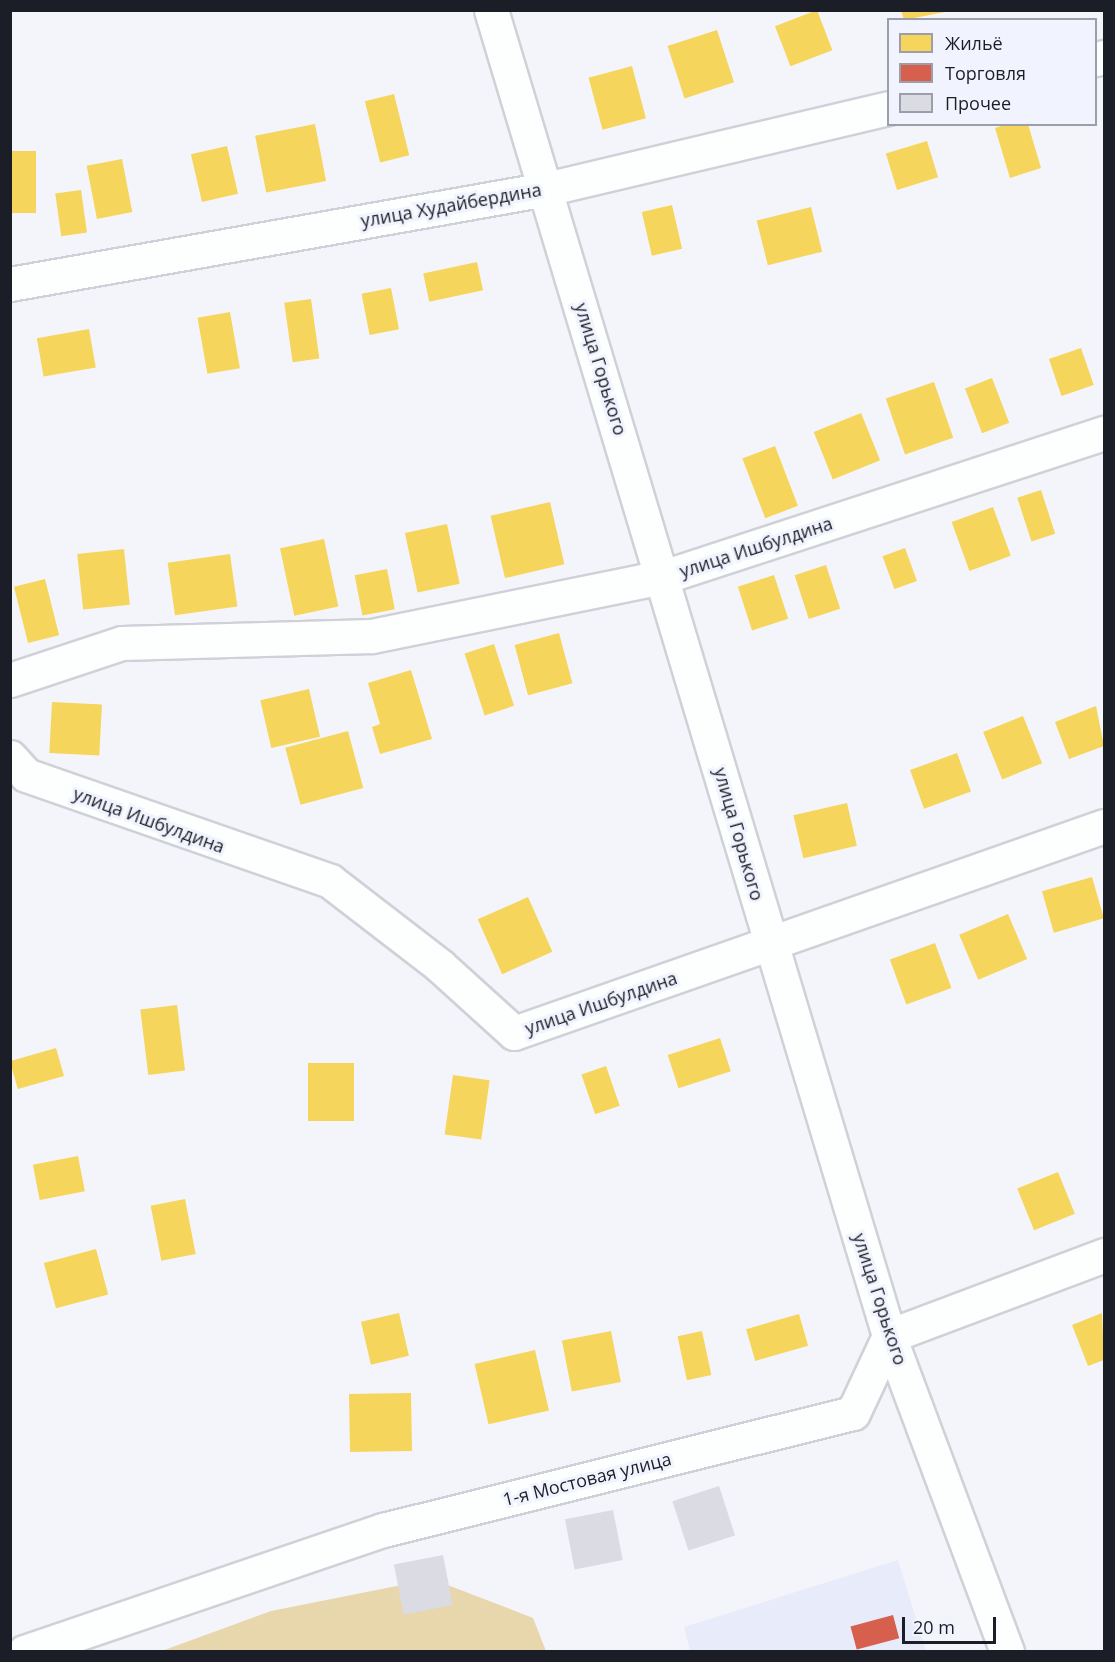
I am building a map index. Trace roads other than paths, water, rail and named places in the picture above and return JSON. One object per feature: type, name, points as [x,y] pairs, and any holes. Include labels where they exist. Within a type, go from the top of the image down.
[{"type":"street","name":"улица Горького","points":[[491,10],[890,1336],[1007,1652]]},
{"type":"street","name":"улица Худайбердина","points":[[10,284],[546,189],[887,108]]},
{"type":"street","name":"улица Ишбулдина","points":[[10,680],[122,643],[372,636],[663,577],[1104,433]]},
{"type":"street","name":"улица Ишбулдина","points":[[10,757],[26,775],[330,881],[439,965],[514,1033],[771,946],[1104,826]]},
{"type":"street","points":[[890,1336],[1104,1255]]},
{"type":"street","name":"1-я Мостовая улица","points":[[24,1652],[383,1530],[853,1413],[890,1336]]}]
